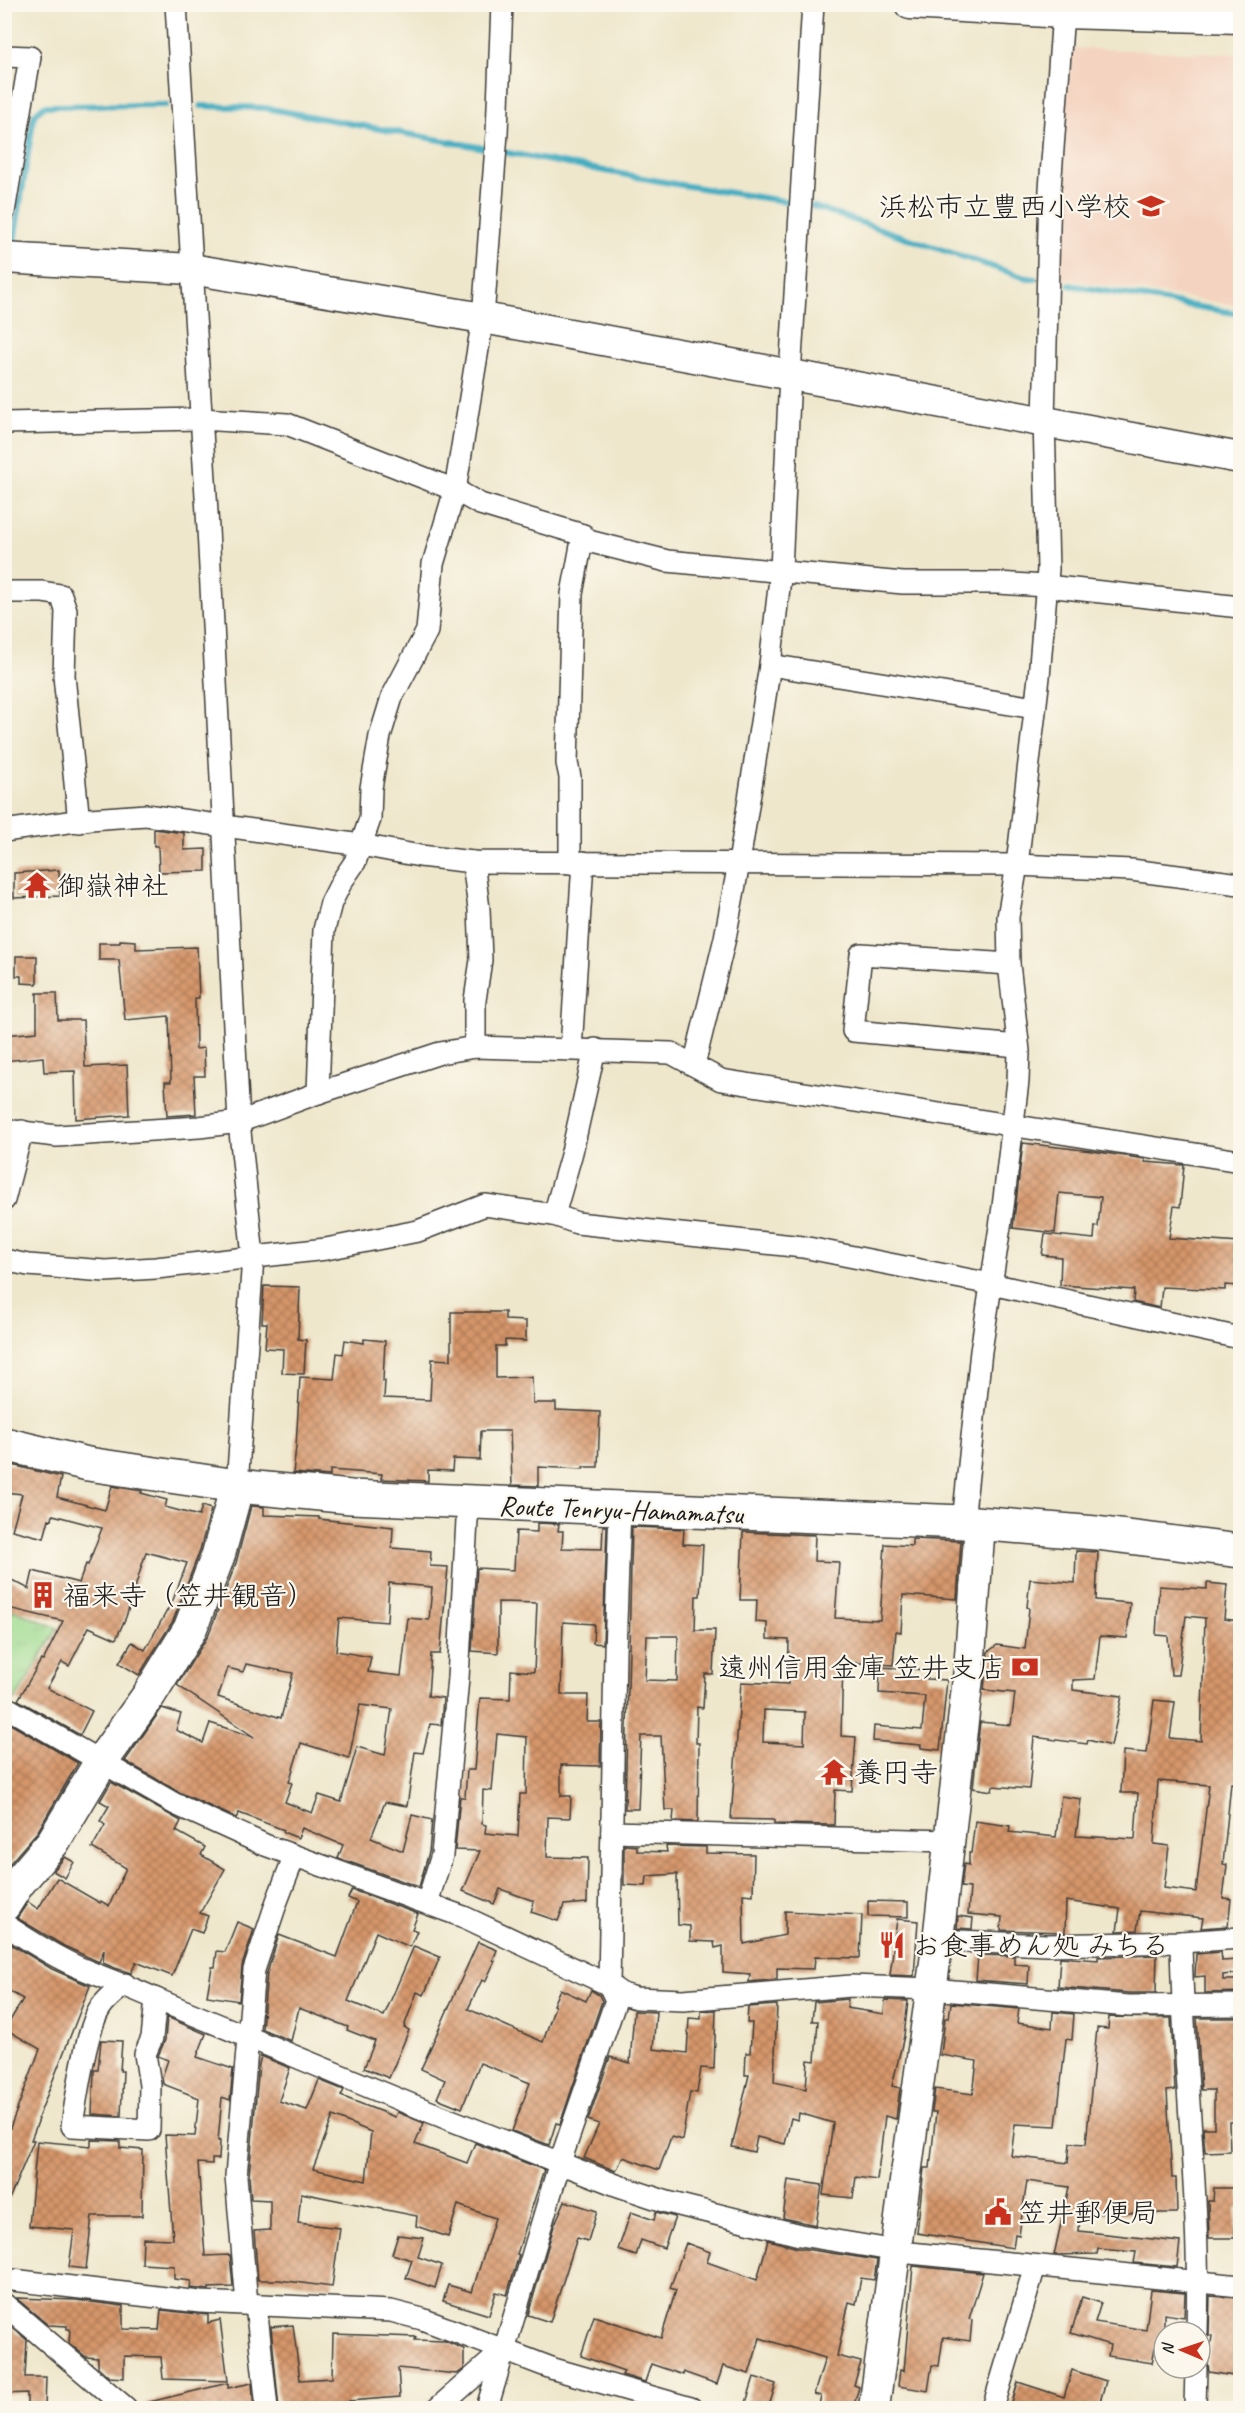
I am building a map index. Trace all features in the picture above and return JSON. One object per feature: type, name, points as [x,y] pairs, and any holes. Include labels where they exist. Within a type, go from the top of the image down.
[{"type":"main road","name":"Route Tenryu-Hamamatsu","points":[[4,1444],[88,1464],[237,1486],[351,1497],[971,1523],[1096,1533],[1240,1551]]},
{"type":"main road","points":[[4,1905],[18,1883],[53,1842],[101,1762],[149,1695],[190,1629],[219,1556],[237,1486]]},
{"type":"street","points":[[176,4],[239,1122],[253,1257],[237,1486]]},
{"type":"street","points":[[318,1093],[324,930],[332,903],[361,845],[370,819],[371,788],[380,736],[392,697],[427,631],[433,564],[455,490],[483,318],[497,133],[502,4]]},
{"type":"street","points":[[694,1065],[725,938],[739,863],[770,665],[781,570],[790,375],[813,4]]},
{"type":"street","points":[[910,4],[1063,14],[1240,18]]},
{"type":"street","points":[[874,2409],[932,1989],[969,1669],[971,1523],[981,1351],[1014,1126],[1018,1046],[1008,917],[1017,865],[1048,569],[1044,420],[1050,189],[1063,14]]},
{"type":"street","points":[[4,56],[30,57],[4,212]]},
{"type":"street","points":[[4,258],[191,269],[483,318],[1240,458]]},
{"type":"street","points":[[4,423],[200,419],[287,424],[455,490],[480,504],[582,536],[588,541],[667,561],[903,583],[998,583],[1046,586],[1240,607]]},
{"type":"street","points":[[571,1049],[576,863],[567,763],[572,594],[582,536]]},
{"type":"street","points":[[4,592],[42,592],[61,595],[66,610],[64,676],[79,822]]},
{"type":"street","points":[[770,665],[1035,708]]},
{"type":"street","points":[[4,831],[146,816],[473,862],[1017,865],[1131,870],[1240,884]]},
{"type":"street","points":[[473,862],[479,909],[481,960],[475,1000],[475,1047]]},
{"type":"street","points":[[1010,964],[861,954],[853,1031],[1018,1046]]},
{"type":"street","points":[[4,1200],[13,1131],[68,1135],[199,1127],[239,1122],[440,1053],[475,1047],[671,1053],[721,1080],[1240,1161]]},
{"type":"street","points":[[554,1215],[572,1152],[595,1049]]},
{"type":"street","points":[[4,1260],[28,1265],[105,1271],[326,1249],[418,1230],[485,1205],[554,1215],[577,1223],[803,1247],[991,1284],[1240,1338]]},
{"type":"street","points":[[427,1903],[442,1855],[458,1667],[468,1503]]},
{"type":"street","points":[[487,2409],[560,2162],[616,2000],[609,1985],[620,1508]]},
{"type":"street","points":[[4,1706],[175,1804],[294,1857],[464,1917],[609,1985],[622,1994],[636,1998],[683,2000],[851,1986],[932,1989],[1092,2004],[1240,2005]]},
{"type":"street","points":[[612,1832],[949,1841]]},
{"type":"street","points":[[267,2409],[251,2305],[237,2176],[256,1961],[294,1857]]},
{"type":"street","points":[[4,1924],[39,1948],[79,1968],[125,1984],[410,2104],[616,2186],[667,2202],[800,2235],[910,2253],[1240,2286]]},
{"type":"street","points":[[938,1940],[1047,1945],[1180,1942],[1240,1938]]},
{"type":"street","points":[[1180,1942],[1198,2283],[1197,2320]]},
{"type":"street","points":[[125,1984],[100,2007],[85,2057],[72,2126],[149,2130],[150,2085],[146,2054],[152,2038],[156,1999]]},
{"type":"street","points":[[993,2409],[1035,2266]]},
{"type":"street","points":[[4,2279],[200,2302],[391,2311],[422,2319],[554,2369],[692,2409]]},
{"type":"street","points":[[4,2304],[126,2409]]},
{"type":"street","points":[[438,2409],[504,2350]]},
{"type":"street","points":[[1195,2409],[1196,2380]]},
{"type":"shaded area","name":"浜松市立豊西小学校","points":[[1071,48],[1240,54],[1240,306],[1059,278],[1064,134]]},
{"type":"green space","points":[[13,1610],[58,1628],[15,1700],[5,1695],[5,1626]]},
{"type":"building","points":[[154,829],[184,833],[184,850],[206,849],[206,871],[159,872],[158,846],[154,846]]},
{"type":"building","name":"御嶽神社","points":[[59,870],[60,896],[14,898],[14,873]]},
{"type":"building","points":[[120,940],[136,941],[136,949],[197,947],[199,998],[195,998],[196,1049],[204,1048],[205,1076],[194,1076],[196,1114],[167,1116],[165,1082],[171,1082],[169,1016],[125,1020],[119,960],[99,960],[99,943],[120,943]]},
{"type":"building","points":[[16,956],[37,956],[37,984],[21,983],[21,976],[16,976]]},
{"type":"building","points":[[37,993],[57,993],[58,1020],[83,1020],[85,1067],[127,1065],[129,1115],[76,1119],[75,1071],[44,1072],[43,1057],[4,1061],[4,1035],[37,1032]]},
{"type":"building","points":[[1023,1143],[1145,1159],[1145,1162],[1184,1165],[1180,1207],[1174,1206],[1169,1238],[1240,1243],[1240,1286],[1225,1285],[1225,1290],[1162,1287],[1160,1308],[1133,1302],[1134,1290],[1060,1285],[1061,1257],[1042,1255],[1045,1234],[1094,1239],[1095,1226],[1098,1227],[1101,1197],[1059,1193],[1055,1233],[1013,1228]]},
{"type":"building","points":[[264,1286],[300,1287],[298,1339],[306,1340],[304,1374],[282,1373],[283,1349],[265,1348],[267,1323],[262,1323]]},
{"type":"building","points":[[451,1312],[505,1312],[505,1320],[526,1321],[526,1341],[505,1340],[505,1346],[496,1346],[496,1378],[532,1377],[533,1403],[556,1403],[556,1410],[600,1412],[598,1467],[583,1467],[583,1469],[538,1467],[538,1486],[512,1485],[510,1431],[481,1431],[480,1460],[453,1459],[452,1471],[428,1470],[428,1481],[381,1479],[382,1474],[330,1470],[330,1476],[293,1473],[300,1377],[334,1379],[337,1353],[343,1354],[345,1340],[364,1343],[364,1339],[385,1341],[384,1398],[430,1400],[432,1359],[451,1360]]},
{"type":"building","points":[[4,1463],[61,1477],[57,1497],[105,1510],[112,1486],[142,1491],[141,1493],[167,1500],[165,1507],[199,1516],[202,1506],[211,1509],[200,1550],[173,1621],[139,1675],[119,1663],[132,1642],[145,1650],[173,1600],[187,1563],[146,1552],[126,1617],[116,1639],[89,1627],[69,1666],[62,1662],[47,1688],[92,1711],[80,1735],[18,1700],[41,1660],[43,1661],[63,1621],[4,1607],[4,1576],[29,1589],[33,1571],[79,1583],[102,1528],[53,1515],[52,1520],[49,1519],[44,1538],[12,1530],[22,1494],[4,1492]]},
{"type":"building","points":[[251,1506],[264,1507],[264,1515],[319,1517],[319,1519],[393,1527],[392,1548],[431,1551],[430,1566],[448,1567],[440,1654],[431,1654],[428,1696],[443,1698],[441,1725],[430,1724],[423,1753],[415,1752],[407,1806],[385,1802],[371,1838],[403,1851],[412,1815],[432,1820],[429,1852],[419,1887],[338,1858],[343,1845],[302,1828],[298,1838],[283,1832],[284,1830],[239,1813],[236,1818],[181,1793],[125,1761],[162,1708],[181,1714],[176,1730],[203,1743],[210,1723],[254,1737],[177,1685],[208,1636],[236,1563]],"holes":[[[389,1583],[432,1587],[429,1620],[408,1618],[401,1676],[368,1672],[371,1657],[336,1651],[339,1618],[387,1622]],[[246,1664],[293,1673],[281,1718],[218,1697],[228,1668],[243,1672]],[[360,1705],[392,1709],[385,1755],[357,1747],[341,1802],[319,1795],[312,1813],[285,1802],[301,1743],[349,1758]]]},
{"type":"building","points":[[537,1523],[559,1524],[558,1531],[563,1531],[562,1548],[602,1549],[603,1526],[607,1526],[603,1644],[593,1643],[594,1624],[563,1622],[561,1695],[588,1695],[587,1722],[601,1722],[600,1766],[561,1765],[561,1796],[571,1796],[570,1818],[548,1817],[547,1857],[588,1858],[587,1903],[564,1905],[558,1921],[531,1912],[534,1901],[500,1889],[494,1904],[463,1891],[480,1851],[455,1850],[460,1797],[465,1797],[467,1770],[474,1770],[480,1698],[510,1699],[511,1670],[534,1672],[537,1603],[498,1602],[498,1653],[472,1651],[477,1568],[514,1570],[516,1531],[537,1532]],"holes":[[[497,1734],[527,1737],[526,1794],[520,1794],[518,1836],[485,1833],[486,1825],[482,1824],[483,1790],[492,1791]]]},
{"type":"building","points":[[632,1527],[684,1529],[683,1544],[703,1545],[700,1596],[696,1596],[695,1630],[715,1630],[713,1674],[705,1674],[703,1708],[697,1707],[698,1822],[673,1821],[674,1810],[665,1810],[661,1736],[641,1736],[638,1809],[625,1809]],"holes":[[[647,1636],[678,1636],[677,1681],[645,1680]]]},
{"type":"building","points":[[743,1532],[815,1535],[814,1561],[839,1562],[835,1618],[880,1620],[885,1544],[912,1546],[912,1539],[961,1541],[957,1599],[903,1595],[901,1632],[896,1631],[893,1665],[843,1662],[841,1736],[856,1737],[852,1791],[835,1790],[834,1825],[774,1824],[774,1820],[731,1819],[741,1682],[788,1684],[789,1640],[767,1639],[767,1623],[756,1622],[757,1600],[740,1600]],"holes":[[[764,1710],[805,1712],[804,1744],[763,1742]]]},
{"type":"building","points":[[1076,1551],[1098,1552],[1096,1600],[1130,1603],[1127,1638],[1100,1636],[1095,1679],[1073,1680],[1073,1690],[1122,1696],[1111,1746],[1088,1740],[1087,1744],[1034,1737],[1029,1789],[993,1786],[992,1791],[973,1788],[980,1722],[1011,1725],[1015,1693],[984,1690],[988,1652],[997,1645],[1025,1649],[1030,1579],[1075,1583]]},
{"type":"building","points":[[1207,1583],[1227,1585],[1224,1619],[1240,1621],[1240,1784],[1231,1783],[1223,1864],[1227,1865],[1223,1898],[1231,1899],[1228,1926],[1201,1928],[1203,1918],[1140,1911],[1137,1930],[1117,1931],[1120,1909],[1066,1901],[1065,1932],[1001,1930],[1002,1917],[968,1914],[970,1888],[961,1887],[964,1864],[969,1865],[975,1821],[1010,1826],[1009,1832],[1056,1837],[1061,1796],[1081,1799],[1076,1836],[1135,1839],[1138,1793],[1121,1793],[1123,1751],[1147,1753],[1154,1700],[1175,1702],[1170,1738],[1201,1741],[1205,1618],[1186,1616],[1178,1675],[1171,1675],[1168,1636],[1156,1635],[1159,1586],[1207,1589]],"holes":[[[1158,1781],[1209,1785],[1196,1892],[1164,1888],[1169,1846],[1154,1844]]]},
{"type":"building","points":[[880,1667],[927,1670],[927,1679],[947,1680],[940,1750],[921,1748],[921,1745],[873,1741],[874,1726],[922,1730],[925,1696],[879,1693]]},
{"type":"building","points":[[7,1722],[78,1763],[38,1831],[4,1870],[4,1727]]},
{"type":"building","points":[[111,1782],[181,1821],[176,1831],[205,1847],[201,1855],[225,1869],[200,1913],[208,1916],[202,1933],[191,1929],[172,1976],[136,1962],[131,1973],[115,1968],[103,1963],[104,1950],[99,1962],[64,1946],[17,1918],[28,1902],[38,1909],[57,1878],[109,1906],[126,1868],[92,1848],[105,1825],[100,1821],[109,1806],[100,1801]]},
{"type":"building","points":[[624,1845],[637,1846],[637,1851],[667,1852],[666,1846],[706,1847],[706,1853],[754,1854],[753,1895],[743,1894],[744,1944],[785,1935],[785,1911],[862,1915],[860,1958],[815,1957],[814,1969],[777,1968],[777,1979],[749,1982],[750,1974],[723,1972],[723,1946],[715,1948],[714,1942],[690,1941],[690,1926],[678,1925],[677,1874],[647,1876],[646,1886],[624,1885]]},
{"type":"building","points":[[65,1857],[74,1862],[65,1878],[53,1871]]},
{"type":"building","points":[[352,1890],[418,1914],[412,1929],[417,1931],[410,1947],[376,1932],[348,2001],[384,2016],[414,1946],[440,1957],[424,1995],[417,1992],[404,2027],[409,2030],[389,2078],[364,2068],[375,2041],[347,2030],[348,2027],[299,2008],[291,2041],[262,2029],[267,1973],[279,1935],[337,1957],[357,1902],[348,1898]]},
{"type":"building","points":[[868,1901],[908,1902],[908,1917],[868,1916]]},
{"type":"building","points":[[958,1916],[973,1918],[972,1929],[957,1928]]},
{"type":"building","points":[[897,1919],[918,1921],[914,1976],[890,1975]]},
{"type":"building","points":[[237,1922],[254,1929],[242,1966],[239,2001],[207,1996],[217,1951],[225,1952]]},
{"type":"building","points":[[4,1940],[52,1969],[90,1986],[38,2118],[31,2140],[34,2140],[5,2209],[5,2141],[40,2049],[5,2029],[23,1999],[4,1988]]},
{"type":"building","points":[[478,1942],[497,1950],[493,1960],[495,1961],[485,1982],[482,1980],[468,2009],[543,2042],[560,1989],[586,2001],[591,1990],[599,1995],[602,2001],[560,2124],[556,2123],[549,2145],[512,2131],[530,2083],[480,2063],[462,2108],[437,2098],[445,2080],[421,2069]]},
{"type":"building","points":[[1221,1952],[1222,1961],[1239,1960],[1240,1973],[1223,1975],[1223,1980],[1240,1980],[1240,1992],[1205,1993],[1205,1976],[1195,1977],[1196,1954]]},
{"type":"building","points":[[978,1955],[1014,1956],[1014,1964],[1029,1965],[1028,1984],[976,1980]]},
{"type":"building","points":[[1157,1955],[1156,1993],[1058,1987],[1060,1957],[1098,1960],[1098,1957]]},
{"type":"building","points":[[848,1999],[847,2008],[884,2014],[885,2000],[908,2001],[904,2036],[892,2086],[900,2088],[896,2119],[885,2116],[877,2180],[856,2177],[853,2198],[823,2195],[833,2123],[799,2113],[798,2120],[791,2118],[785,2144],[757,2137],[754,2152],[732,2147],[749,2075],[745,2075],[746,2053],[750,2053],[752,2023],[747,2023],[748,2007],[777,2005],[774,2082],[806,2089],[808,2060],[815,2061],[818,2021],[812,2021],[814,2002]]},
{"type":"building","points":[[951,2003],[1019,2009],[1017,2023],[1052,2028],[1053,2012],[1074,2014],[1072,2040],[1066,2039],[1056,2126],[1015,2124],[1011,2156],[1068,2163],[1070,2143],[1086,2144],[1097,2028],[1108,2029],[1109,2017],[1171,2018],[1175,2090],[1167,2091],[1172,2178],[1176,2178],[1177,2213],[1080,2213],[1079,2231],[1180,2242],[1177,2267],[1134,2263],[1136,2252],[1098,2249],[1097,2254],[1054,2255],[1069,2187],[1027,2181],[1019,2235],[1015,2234],[1013,2248],[917,2233],[924,2168],[930,2168],[936,2112],[932,2112],[935,2089],[973,2094],[977,2061],[941,2055],[945,2018],[949,2018]]},
{"type":"building","points":[[716,2010],[714,2069],[701,2068],[697,2093],[690,2092],[682,2140],[671,2137],[659,2170],[623,2157],[616,2171],[584,2158],[599,2124],[588,2120],[610,2057],[630,2063],[634,2011],[656,2012],[653,2049],[687,2053],[689,2018],[701,2019],[701,2011]]},
{"type":"building","points":[[167,2017],[206,2034],[197,2057],[233,2069],[230,2100],[222,2097],[218,2141],[220,2141],[219,2159],[212,2159],[212,2164],[198,2163],[205,2256],[230,2255],[233,2287],[209,2288],[209,2290],[190,2288],[191,2281],[174,2279],[174,2266],[142,2264],[143,2238],[173,2239],[165,2135],[195,2136],[199,2098],[163,2084],[162,2077],[168,2060],[158,2056],[165,2040]]},
{"type":"building","points":[[1197,2018],[1240,2018],[1240,2122],[1229,2122],[1230,2151],[1205,2152],[1203,2128],[1214,2128],[1214,2090],[1201,2090]]},
{"type":"building","points":[[101,2040],[122,2041],[121,2116],[92,2114],[94,2070],[98,2070]]},
{"type":"building","points":[[261,2056],[290,2068],[279,2101],[307,2110],[319,2080],[344,2090],[341,2096],[395,2117],[397,2112],[424,2123],[415,2144],[467,2163],[475,2143],[544,2170],[517,2254],[519,2255],[507,2295],[496,2292],[489,2315],[443,2301],[448,2285],[472,2292],[495,2218],[458,2205],[448,2237],[416,2226],[417,2216],[301,2193],[298,2223],[340,2228],[332,2287],[279,2280],[258,2280],[254,2231],[270,2230],[270,2200],[251,2199],[249,2176]],"holes":[[[333,2116],[371,2132],[366,2181],[313,2169]]]},
{"type":"building","points":[[91,2140],[120,2141],[120,2148],[143,2150],[142,2216],[92,2216],[86,2269],[69,2267],[74,2230],[29,2226],[37,2141],[91,2146]]},
{"type":"building","points":[[788,2180],[822,2185],[816,2225],[783,2218]]},
{"type":"building","points":[[1214,2188],[1240,2188],[1240,2208],[1236,2208],[1235,2238],[1209,2238],[1208,2201],[1213,2201]]},
{"type":"building","points":[[565,2201],[597,2211],[588,2241],[577,2238],[550,2322],[528,2315],[554,2226]]},
{"type":"building","points":[[631,2212],[654,2220],[656,2212],[675,2217],[664,2248],[641,2240],[636,2256],[618,2250]]},
{"type":"building","points":[[398,2235],[424,2238],[418,2257],[442,2265],[435,2288],[406,2278],[412,2260],[392,2254]]},
{"type":"building","points":[[768,2240],[798,2248],[877,2260],[874,2280],[861,2278],[856,2304],[849,2302],[837,2356],[861,2362],[854,2385],[859,2387],[853,2409],[818,2409],[821,2396],[814,2394],[825,2358],[760,2338],[749,2374],[723,2366],[717,2384],[651,2364],[645,2382],[622,2375],[624,2371],[581,2356],[594,2316],[661,2338],[676,2290],[670,2288],[686,2243],[710,2252],[707,2262],[757,2280]]},
{"type":"building","points":[[913,2266],[983,2273],[969,2319],[972,2320],[970,2341],[943,2337],[939,2366],[932,2365],[928,2391],[898,2386],[900,2370],[904,2371]]},
{"type":"building","points":[[1151,2290],[1185,2293],[1184,2317],[1164,2314],[1164,2320],[1152,2320],[1152,2363],[1108,2356],[1110,2345],[1071,2333],[1082,2297],[1101,2303],[1095,2322],[1146,2330]]},
{"type":"building","points":[[1210,2296],[1240,2298],[1240,2377],[1212,2372],[1212,2320],[1209,2320]]},
{"type":"building","points":[[16,2298],[76,2300],[123,2306],[123,2329],[159,2330],[161,2310],[208,2315],[208,2323],[220,2320],[228,2381],[163,2379],[161,2357],[124,2356],[124,2378],[109,2377],[98,2367],[98,2358],[86,2357],[69,2343],[70,2329],[67,2329],[67,2326],[48,2325]]},
{"type":"building","points":[[4,2321],[27,2340],[25,2377],[46,2377],[45,2409],[27,2409],[27,2393],[4,2394]]},
{"type":"building","points":[[293,2325],[300,2380],[332,2378],[333,2334],[416,2337],[415,2340],[445,2341],[464,2349],[464,2369],[457,2374],[398,2368],[400,2397],[349,2401],[349,2409],[279,2409],[271,2327]]},
{"type":"building","points":[[1072,2370],[1106,2381],[1098,2409],[1010,2409],[1018,2382],[1064,2397]]},
{"type":"building","points":[[754,2377],[776,2384],[768,2409],[753,2409],[745,2406]]},
{"type":"building","points":[[228,2383],[228,2388],[252,2383],[254,2409],[146,2409],[145,2403]]},
{"type":"waterway","points":[[14,241],[34,115],[44,106],[166,105]]},
{"type":"waterway","points":[[201,106],[265,108],[484,148]]},
{"type":"waterway","points":[[503,152],[675,184],[790,202]]},
{"type":"waterway","points":[[812,206],[1023,277],[1035,279]]},
{"type":"waterway","points":[[1069,285],[1240,314]]},
{"type":"place","name":"浜松市立豊西小学校","points":[[1151,206]]},
{"type":"place","name":"御嶽神社","points":[[37,885]]},
{"type":"place","name":"福来寺（笠井観音）","points":[[43,1595]]},
{"type":"place","name":"遠州信用金庫 笠井支店","points":[[1025,1667]]},
{"type":"place","name":"養円寺","points":[[834,1772]]},
{"type":"place","name":"お食事めん処 みちる","points":[[892,1945]]},
{"type":"place","name":"笠井郵便局","points":[[998,2212]]}]
